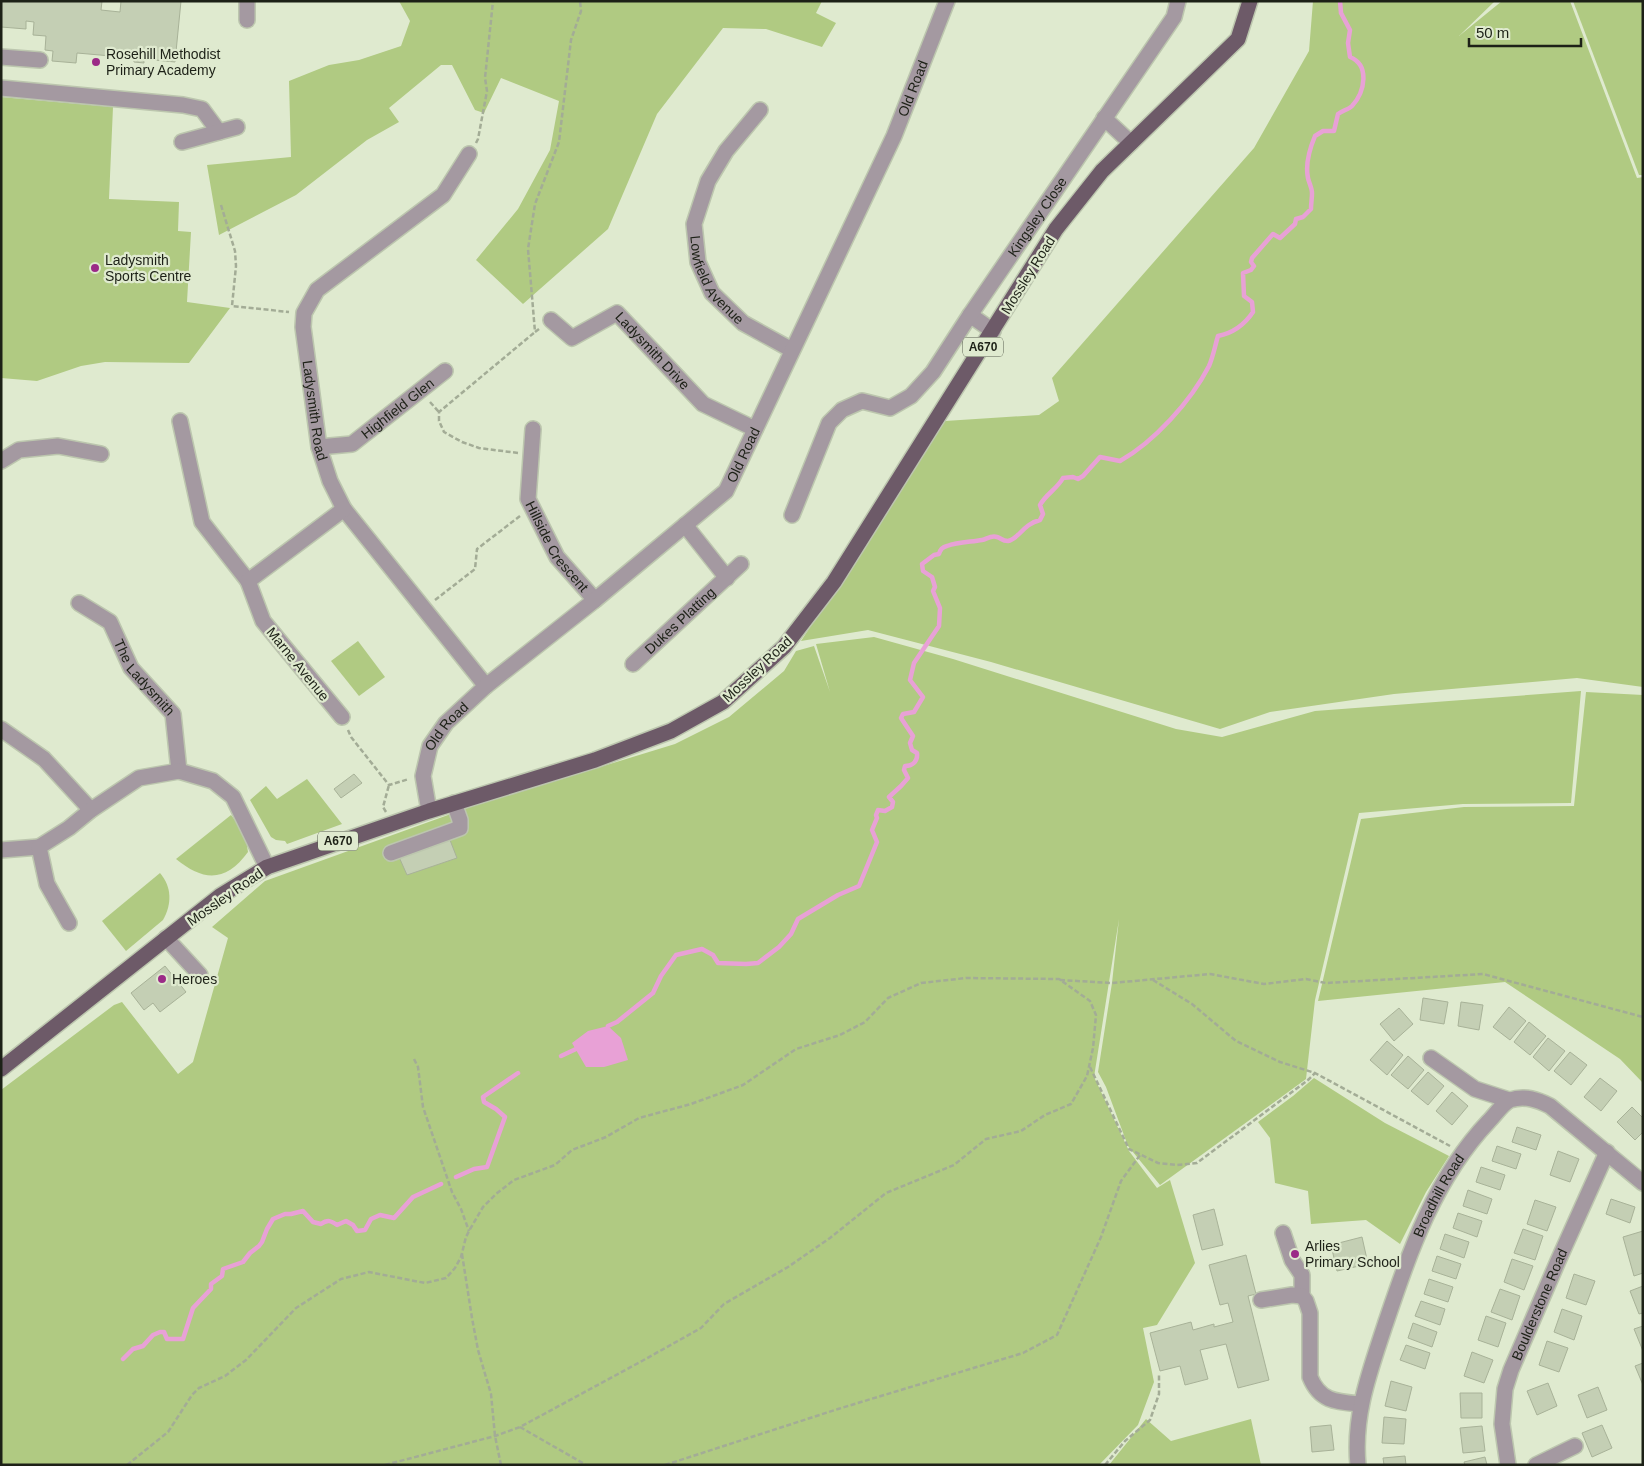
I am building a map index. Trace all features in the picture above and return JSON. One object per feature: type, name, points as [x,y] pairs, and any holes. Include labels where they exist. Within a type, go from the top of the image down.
[{"type":"main road","name":"Mossley Road","points":[[1,1069],[220,896],[267,867],[429,811],[595,760],[671,731],[723,702],[784,648],[834,582],[1056,229],[1102,171],[1238,39],[1250,1]]},
{"type":"street","points":[[247,1],[247,20]]},
{"type":"street","name":"Old Road","points":[[429,811],[423,776],[430,746],[446,723],[486,686],[595,600],[726,491],[894,136],[947,1]]},
{"type":"street","name":"Kingsley Close","points":[[792,515],[830,424],[842,410],[862,401],[890,408],[911,396],[933,372],[1174,17],[1178,1]]},
{"type":"street","points":[[1,57],[40,60]]},
{"type":"street","points":[[1,88],[173,104],[202,109],[219,132]]},
{"type":"street","name":"Lowfield Avenue","points":[[760,110],[726,151],[708,181],[694,224],[698,262],[712,293],[743,322],[792,350]]},
{"type":"street","points":[[1104,118],[1131,143]]},
{"type":"street","points":[[182,142],[237,128]]},
{"type":"street","points":[[304,313],[317,290],[443,195],[469,154]]},
{"type":"street","name":"Ladysmith Road","points":[[304,313],[303,327],[319,447],[330,481],[344,508],[486,686]]},
{"type":"street","name":"Ladysmith Drive","points":[[551,320],[572,338],[617,314],[703,404],[755,429]]},
{"type":"street","points":[[970,315],[993,331]]},
{"type":"street","name":"Highfield Glen","points":[[319,447],[352,444],[445,371]]},
{"type":"street","name":"Marne Avenue","points":[[180,421],[202,522],[248,581],[263,621],[342,717]]},
{"type":"street","name":"Hillside Crescent","points":[[533,428],[528,499],[557,557],[595,600]]},
{"type":"street","points":[[1,461],[19,450],[58,446],[101,454]]},
{"type":"street","points":[[248,581],[344,508]]},
{"type":"street","name":"Dukes Platting","points":[[685,525],[726,578]]},
{"type":"street","name":"Dukes Platting","points":[[633,664],[741,564]]},
{"type":"street","name":"The Ladysmith","points":[[78,603],[110,622],[131,668],[173,714],[179,771]]},
{"type":"street","points":[[1,729],[44,759],[91,810]]},
{"type":"street","points":[[1,850],[39,846],[69,828],[91,810],[138,778],[179,771],[213,781],[233,797],[267,867]]},
{"type":"street","points":[[391,853],[460,828],[460,820],[454,803]]},
{"type":"street","points":[[39,846],[47,884],[69,923]]},
{"type":"street","points":[[166,938],[200,975]]},
{"type":"street","points":[[1431,1058],[1475,1089],[1508,1100],[1521,1098],[1536,1099],[1550,1106],[1643,1183]]},
{"type":"street","name":"Broadhill Road","points":[[1358,1465],[1356,1433],[1360,1404],[1406,1263],[1424,1217],[1465,1148],[1508,1100]]},
{"type":"street","name":"Boulderstone Road","points":[[1508,1465],[1502,1424],[1505,1389],[1511,1370],[1607,1152]]},
{"type":"street","points":[[1283,1233],[1292,1260],[1302,1275],[1302,1296],[1310,1313],[1310,1377],[1314,1387],[1322,1396],[1337,1402],[1360,1404]]},
{"type":"street","points":[[1261,1300],[1292,1295],[1302,1296]]},
{"type":"street","points":[[1536,1465],[1576,1446]]},
{"type":"path","points":[[469,154],[478,139],[487,91],[485,78],[494,1]]},
{"type":"path","points":[[535,332],[528,249],[535,204],[559,142],[572,40],[581,11],[580,1]]},
{"type":"path","points":[[221,204],[235,251],[236,266],[232,306],[304,313]]},
{"type":"path","points":[[531,455],[479,448],[462,442],[444,432],[439,421],[440,412],[551,320]]},
{"type":"path","points":[[424,608],[475,569],[477,549],[532,507]]},
{"type":"path","points":[[342,717],[351,736],[389,785]]},
{"type":"path","points":[[389,785],[423,776]]},
{"type":"path","points":[[389,785],[384,807],[390,824]]},
{"type":"path","points":[[127,1465],[168,1432],[192,1395],[199,1388],[225,1376],[246,1360],[296,1308],[341,1279],[369,1272],[425,1284],[446,1278],[455,1268],[466,1237],[483,1208],[496,1194],[514,1180],[555,1165],[572,1150],[606,1137],[639,1118],[691,1104],[743,1085],[796,1049],[840,1035],[865,1022],[888,998],[921,983],[966,978],[1059,979],[1112,983],[1210,974],[1264,984],[1306,979],[1326,984],[1483,974],[1643,1017]]},
{"type":"path","points":[[385,1465],[495,1436],[520,1427],[701,1328],[724,1304],[788,1267],[830,1238],[886,1193],[954,1165],[986,1139],[1021,1132],[1044,1115],[1071,1104],[1087,1076],[1093,1048],[1096,1015],[1090,1001],[1059,979]]},
{"type":"path","points":[[1152,979],[1192,1004],[1236,1041],[1280,1062],[1315,1073],[1438,1140]]},
{"type":"path","points":[[414,1059],[418,1066],[423,1107],[452,1192],[462,1209],[469,1231]]},
{"type":"path","points":[[1089,1066],[1129,1149],[1158,1163],[1178,1165],[1196,1163],[1252,1123],[1315,1073]]},
{"type":"path","points":[[665,1465],[838,1409],[1023,1353],[1056,1335],[1101,1237],[1121,1180],[1140,1155]]},
{"type":"path","points":[[462,1252],[478,1350],[491,1394],[495,1436],[501,1465]]},
{"type":"path","points":[[1105,1465],[1125,1441],[1150,1420],[1158,1394],[1159,1373]]},
{"type":"path","points":[[520,1427],[586,1465]]},
{"type":"green space","points":[[399,1],[822,1],[816,13],[836,23],[822,47],[766,29],[723,28],[657,114],[608,229],[523,304],[476,260],[518,209],[550,150],[559,101],[501,78],[484,113],[475,110],[452,65],[441,65],[389,108],[399,122],[367,140],[296,195],[219,235],[207,165],[291,157],[289,81],[329,65],[359,60],[401,46],[410,21]]},
{"type":"green space","points":[[1313,1],[1495,1],[1459,36],[1502,1],[1570,1],[1637,178],[1643,177],[1643,687],[1577,678],[1394,694],[1270,712],[1220,729],[991,662],[868,630],[801,641],[945,421],[1039,415],[1059,401],[1052,378],[1254,148],[1309,51]]},
{"type":"green space","points":[[1573,1],[1643,1],[1643,175],[1639,175]]},
{"type":"green space","name":"Ladysmith Sports Centre","points":[[1,97],[113,107],[109,199],[179,202],[178,231],[191,232],[187,302],[230,308],[189,363],[105,362],[81,366],[37,381],[1,378]]},
{"type":"green space","points":[[874,637],[953,659],[1176,729],[1222,737],[1315,711],[1581,691],[1571,803],[1463,804],[1359,813],[1315,1000],[1306,1079],[1160,1185],[1128,1146],[1106,1087],[1098,1072],[1112,983],[1119,919],[1094,1077],[1129,1151],[1157,1188],[1170,1180],[1195,1263],[1157,1325],[1143,1328],[1154,1382],[1138,1425],[1099,1465],[2,1465],[1,1090],[114,1005],[122,1002],[178,1074],[193,1062],[228,938],[212,927],[265,881],[473,806],[675,744],[729,717],[784,671],[796,651],[814,646],[830,692],[816,644]]},
{"type":"green space","points":[[358,641],[385,677],[359,696],[331,661]]},
{"type":"green space","points":[[1586,692],[1643,695],[1643,1083],[1620,1059],[1505,982],[1318,1001],[1361,819],[1464,807],[1574,806]]},
{"type":"green space","points":[[307,779],[342,824],[287,844],[285,841],[276,840],[271,837],[250,800],[266,786],[277,799]]},
{"type":"green space","points":[[231,815],[245,833],[248,852],[240,862],[223,873],[205,875],[186,867],[176,859]]},
{"type":"green space","points":[[160,873],[169,890],[166,914],[163,920],[126,951],[102,921]]},
{"type":"green space","points":[[1314,1078],[1385,1123],[1449,1156],[1426,1192],[1400,1244],[1366,1220],[1311,1224],[1308,1191],[1275,1183],[1270,1138],[1258,1122]]},
{"type":"green space","points":[[1146,1419],[1171,1441],[1251,1419],[1261,1465],[1109,1465]]},
{"type":"shaded area","points":[[608,1026],[621,1038],[628,1060],[604,1067],[586,1067],[572,1043],[588,1031]]},
{"type":"building","points":[[1,1],[102,1],[101,10],[120,12],[121,1],[181,1],[175,62],[144,59],[144,63],[134,62],[134,58],[77,53],[76,63],[52,61],[53,51],[45,50],[46,36],[33,35],[34,22],[26,21],[26,29],[1,27]]},
{"type":"building","points":[[354,774],[362,783],[341,798],[334,789]]},
{"type":"building","points":[[450,840],[457,858],[407,875],[399,857]]},
{"type":"building","name":"Heroes","points":[[165,966],[186,992],[160,1012],[153,1003],[144,1010],[131,993]]},
{"type":"building","points":[[1423,998],[1448,1002],[1444,1024],[1420,1020]]},
{"type":"building","points":[[1461,1002],[1483,1005],[1479,1030],[1458,1026]]},
{"type":"building","points":[[1509,1007],[1526,1021],[1510,1040],[1493,1027]]},
{"type":"building","points":[[1399,1008],[1413,1024],[1394,1041],[1380,1024]]},
{"type":"building","points":[[1529,1022],[1546,1036],[1530,1055],[1514,1042]]},
{"type":"building","points":[[1548,1038],[1565,1051],[1549,1071],[1533,1057]]},
{"type":"building","points":[[1387,1041],[1403,1055],[1387,1075],[1370,1060]]},
{"type":"building","points":[[1570,1052],[1587,1065],[1571,1085],[1554,1071]]},
{"type":"building","points":[[1408,1056],[1424,1070],[1408,1089],[1391,1075]]},
{"type":"building","points":[[1428,1072],[1444,1086],[1428,1105],[1411,1091]]},
{"type":"building","points":[[1600,1078],[1617,1091],[1601,1111],[1584,1097]]},
{"type":"building","points":[[1452,1092],[1468,1106],[1452,1125],[1436,1111]]},
{"type":"building","points":[[1632,1107],[1643,1118],[1643,1132],[1635,1140],[1617,1122]]},
{"type":"building","points":[[1517,1127],[1541,1135],[1536,1150],[1512,1142]]},
{"type":"building","points":[[1497,1146],[1521,1154],[1516,1169],[1492,1161]]},
{"type":"building","points":[[1558,1151],[1579,1159],[1570,1182],[1550,1175]]},
{"type":"building","points":[[1481,1167],[1505,1175],[1500,1190],[1476,1182]]},
{"type":"building","points":[[1468,1190],[1492,1199],[1487,1214],[1463,1206]]},
{"type":"building","points":[[1611,1199],[1635,1207],[1630,1223],[1606,1214]]},
{"type":"building","points":[[1535,1200],[1556,1207],[1547,1231],[1527,1224]]},
{"type":"building","points":[[1214,1209],[1223,1245],[1202,1250],[1193,1215]]},
{"type":"building","points":[[1458,1213],[1482,1221],[1477,1237],[1453,1228]]},
{"type":"building","points":[[1523,1229],[1543,1236],[1535,1260],[1514,1253]]},
{"type":"building","points":[[1643,1231],[1643,1273],[1634,1276],[1623,1237]]},
{"type":"building","points":[[1445,1234],[1469,1242],[1464,1258],[1440,1249]]},
{"type":"building","points":[[1362,1237],[1368,1264],[1337,1271],[1331,1245]]},
{"type":"building","points":[[1246,1255],[1256,1294],[1248,1296],[1269,1380],[1238,1388],[1226,1344],[1200,1350],[1208,1379],[1185,1385],[1180,1366],[1160,1371],[1150,1333],[1191,1322],[1193,1330],[1214,1324],[1214,1327],[1233,1322],[1228,1303],[1220,1305],[1209,1265]]},
{"type":"building","points":[[1437,1256],[1461,1264],[1456,1279],[1432,1271]]},
{"type":"building","points":[[1512,1259],[1533,1266],[1524,1290],[1504,1282]]},
{"type":"building","points":[[1574,1274],[1595,1281],[1586,1305],[1566,1298]]},
{"type":"building","points":[[1429,1279],[1453,1287],[1448,1302],[1424,1294]]},
{"type":"building","points":[[1643,1286],[1643,1313],[1639,1314],[1630,1291]]},
{"type":"building","points":[[1500,1289],[1520,1296],[1512,1320],[1491,1312]]},
{"type":"building","points":[[1421,1301],[1445,1309],[1440,1325],[1415,1316]]},
{"type":"building","points":[[1562,1309],[1582,1316],[1574,1340],[1554,1332]]},
{"type":"building","points":[[1486,1316],[1506,1323],[1498,1347],[1478,1340]]},
{"type":"building","points":[[1413,1323],[1437,1332],[1432,1347],[1408,1338]]},
{"type":"building","points":[[1643,1326],[1643,1351],[1634,1329]]},
{"type":"building","points":[[1547,1341],[1568,1348],[1559,1372],[1539,1365]]},
{"type":"building","points":[[1406,1345],[1430,1353],[1425,1369],[1400,1360]]},
{"type":"building","points":[[1472,1352],[1493,1360],[1484,1383],[1464,1376]]},
{"type":"building","points":[[1643,1363],[1643,1385],[1635,1366]]},
{"type":"building","points":[[1391,1381],[1412,1387],[1406,1411],[1385,1406]]},
{"type":"building","points":[[1548,1383],[1557,1406],[1537,1415],[1527,1391]]},
{"type":"building","points":[[1598,1387],[1607,1410],[1587,1418],[1578,1395]]},
{"type":"building","points":[[1460,1393],[1482,1393],[1482,1418],[1461,1418]]},
{"type":"building","points":[[1384,1417],[1406,1419],[1404,1444],[1382,1443]]},
{"type":"building","points":[[1331,1425],[1334,1450],[1312,1452],[1310,1427]]},
{"type":"building","points":[[1602,1425],[1612,1448],[1592,1457],[1582,1433]]},
{"type":"building","points":[[1482,1426],[1485,1451],[1463,1453],[1460,1428]]},
{"type":"building","points":[[1405,1456],[1406,1465],[1384,1465],[1383,1458]]},
{"type":"building","points":[[1485,1457],[1487,1465],[1465,1465],[1464,1462]]},
{"type":"waterway","points":[[608,1026],[617,1022],[653,993],[661,976],[676,955],[702,949],[713,955],[718,963],[758,963],[779,947],[791,934],[798,919],[838,895],[859,886],[877,842],[872,830],[878,810],[885,811],[892,807],[893,802],[889,797],[908,778],[904,770],[905,766],[913,764],[917,758],[917,753],[912,750],[910,743],[913,736],[901,718],[903,714],[914,712],[923,697],[910,680],[914,663],[939,626],[940,608],[933,591],[935,587],[932,577],[923,571],[922,564],[934,555],[939,554],[945,546],[982,540],[993,536],[1006,541],[1012,540],[1029,525],[1040,520],[1043,514],[1040,505],[1063,478],[1073,477],[1078,479],[1100,457],[1120,461],[1133,453],[1170,420],[1192,393],[1209,366],[1218,336],[1234,330],[1253,312],[1252,302],[1244,296],[1243,273],[1251,270],[1254,266],[1251,262],[1252,258],[1273,234],[1280,238],[1295,224],[1296,219],[1303,217],[1311,209],[1312,191],[1307,167],[1315,136],[1323,131],[1334,131],[1338,114],[1352,106],[1360,94],[1363,72],[1361,66],[1350,57],[1348,43],[1350,30],[1341,13],[1340,1]]},
{"type":"waterway","points":[[561,1056],[576,1049]]},
{"type":"waterway","points":[[456,1177],[474,1169],[487,1167],[505,1117],[484,1102],[483,1097],[518,1073]]},
{"type":"waterway","points":[[123,1359],[133,1349],[143,1346],[153,1335],[160,1332],[164,1332],[167,1339],[183,1339],[193,1308],[211,1289],[211,1284],[222,1276],[223,1269],[243,1262],[259,1246],[273,1219],[285,1214],[303,1211],[313,1222],[321,1224],[329,1221],[337,1225],[346,1221],[353,1225],[357,1231],[365,1230],[371,1219],[380,1215],[394,1218],[413,1197],[441,1184]]},
{"type":"place","name":"Rosehill Methodist Primary Academy","points":[[96,62]]},
{"type":"place","name":"Ladysmith Sports Centre","points":[[95,268]]},
{"type":"place","name":"Heroes","points":[[162,979]]},
{"type":"place","name":"Arlies Primary School","points":[[1295,1254]]}]
